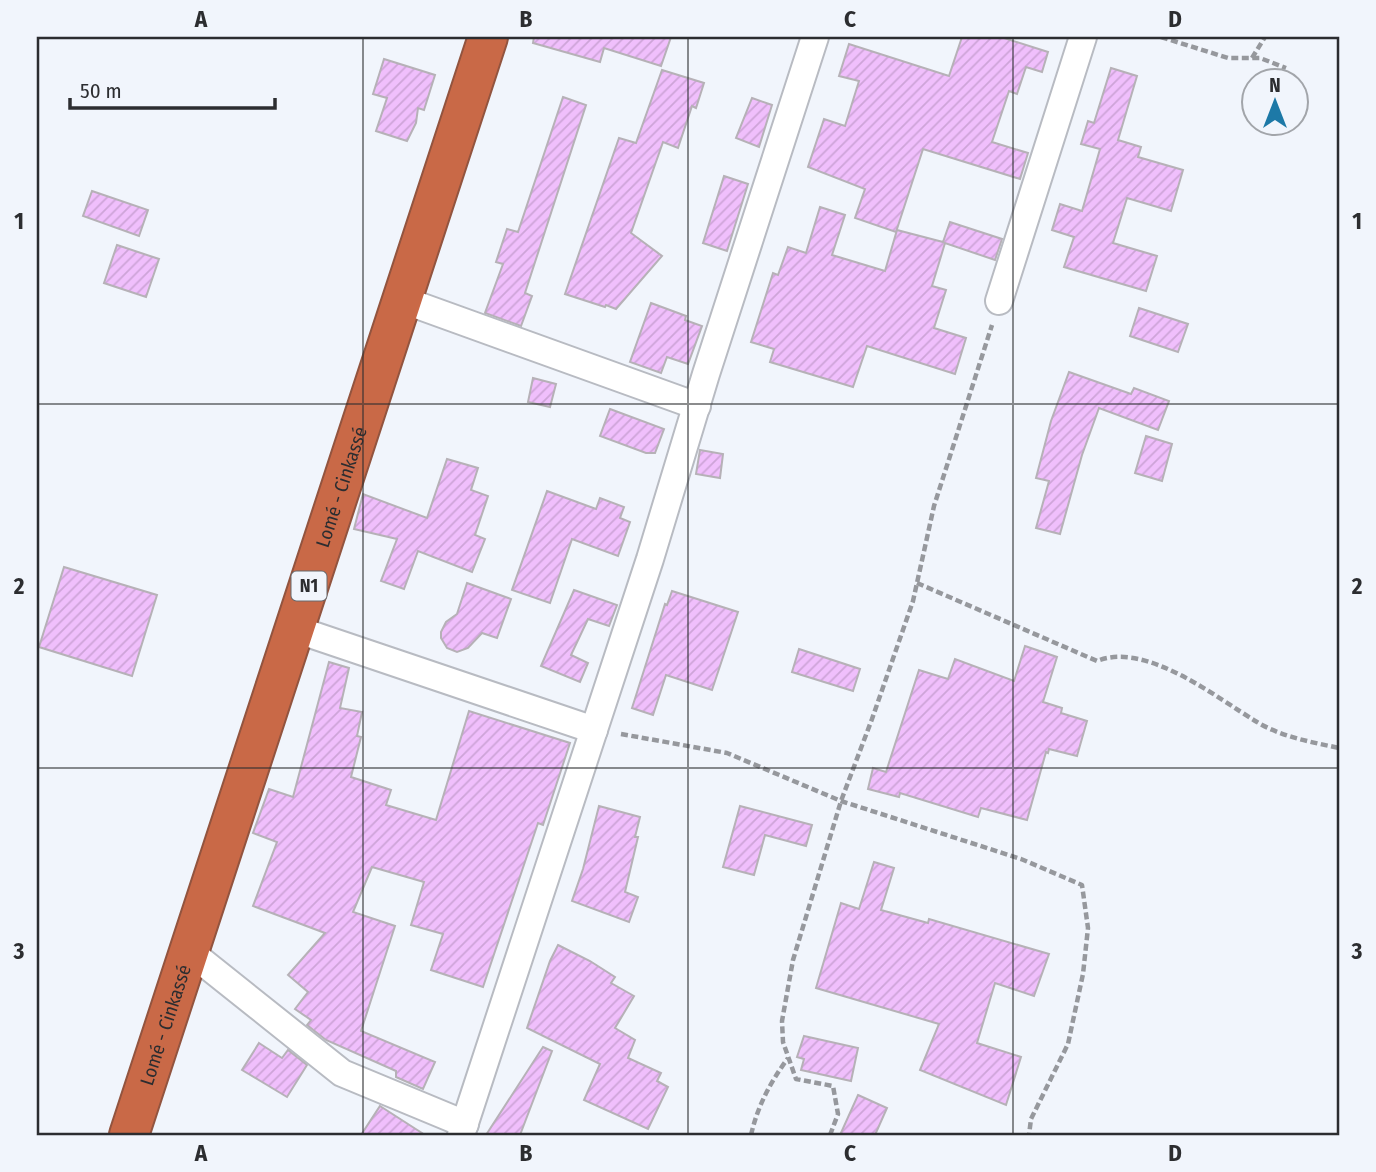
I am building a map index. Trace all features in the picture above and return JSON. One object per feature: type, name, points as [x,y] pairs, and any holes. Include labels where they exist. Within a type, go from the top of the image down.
[{"type":"highway","name":"Lomé - Cinkassé","points":[[129,1135],[488,37]]},
{"type":"street","points":[[189,951],[342,1073],[463,1130],[650,559],[815,37]]},
{"type":"street","points":[[999,301],[1083,37]]},
{"type":"street","points":[[403,300],[697,405]]},
{"type":"street","points":[[295,629],[594,730]]},
{"type":"path","points":[[1161,37],[1228,58],[1260,58],[1281,66]]},
{"type":"path","points":[[1251,58],[1265,37]]},
{"type":"path","points":[[830,1135],[838,1115],[833,1086],[796,1079],[783,1042],[782,1021],[793,960],[841,801],[873,719],[917,583],[934,506],[999,301]]},
{"type":"path","points":[[917,583],[1097,661],[1111,656],[1129,656],[1160,665],[1209,691],[1256,722],[1294,738],[1339,748]]},
{"type":"path","points":[[594,730],[727,753],[841,801],[950,834],[1021,859],[1082,885],[1088,928],[1083,974],[1068,1044],[1031,1119],[1029,1135]]},
{"type":"path","points":[[751,1135],[756,1112],[769,1083],[788,1057]]},
{"type":"building","points":[[534,37],[671,37],[661,66],[604,48],[600,62],[533,43]]},
{"type":"building","points":[[962,37],[1001,37],[1048,52],[1042,72],[1026,67],[1017,94],[1009,91],[992,142],[1028,153],[1020,179],[923,149],[896,232],[855,218],[865,189],[808,167],[824,119],[845,126],[859,81],[839,76],[849,44],[949,76]]},
{"type":"building","points":[[384,59],[435,75],[424,110],[418,108],[416,123],[407,141],[376,131],[387,98],[373,94]]},
{"type":"building","points":[[1111,68],[1137,76],[1118,140],[1141,147],[1138,157],[1183,170],[1171,211],[1127,198],[1113,243],[1157,256],[1146,291],[1064,267],[1074,237],[1052,230],[1060,204],[1082,211],[1100,149],[1081,144],[1088,121],[1094,123]]},
{"type":"building","points":[[662,70],[704,83],[696,108],[692,106],[678,148],[663,142],[631,233],[662,256],[616,309],[565,294],[619,138],[636,143]]},
{"type":"building","points":[[563,97],[586,105],[525,293],[532,296],[521,326],[485,313],[503,264],[496,262],[507,229],[518,232]]},
{"type":"building","points":[[752,98],[772,105],[759,147],[736,138]]},
{"type":"building","points":[[724,176],[748,184],[727,251],[703,243]]},
{"type":"building","points":[[92,191],[148,210],[139,236],[83,216]]},
{"type":"building","points":[[820,207],[845,215],[832,255],[885,271],[897,230],[943,242],[950,222],[1002,239],[995,260],[945,243],[932,286],[946,290],[934,328],[966,338],[955,374],[867,346],[853,387],[770,362],[774,349],[751,342],[773,273],[778,275],[788,247],[806,253]]},
{"type":"building","points":[[117,245],[159,259],[146,297],[104,283]]},
{"type":"building","points":[[651,303],[686,316],[685,320],[702,326],[688,364],[667,357],[661,373],[630,362]]},
{"type":"building","points":[[1139,308],[1188,324],[1178,352],[1130,336]]},
{"type":"building","points":[[1069,372],[1131,394],[1134,388],[1169,401],[1158,430],[1099,408],[1082,455],[1060,534],[1036,528],[1049,481],[1036,478],[1051,421]]},
{"type":"building","points":[[533,378],[556,384],[550,407],[528,402]]},
{"type":"building","points":[[610,409],[664,429],[655,453],[646,453],[600,436]]},
{"type":"building","points":[[1146,436],[1172,444],[1162,481],[1135,473]]},
{"type":"building","points":[[700,450],[723,454],[720,478],[696,474]]},
{"type":"building","points":[[447,459],[478,468],[471,490],[488,496],[475,535],[485,539],[472,572],[418,551],[404,589],[381,581],[397,539],[354,529],[363,494],[427,518]]},
{"type":"building","points":[[547,491],[596,509],[600,498],[624,507],[620,518],[630,522],[618,556],[572,539],[550,603],[512,590]]},
{"type":"building","points":[[64,567],[157,595],[132,676],[39,647]]},
{"type":"building","points":[[467,583],[511,599],[497,638],[482,633],[468,648],[457,652],[447,648],[441,638],[441,632],[446,622],[457,614]]},
{"type":"building","points":[[574,590],[617,605],[609,626],[588,619],[571,655],[588,663],[580,682],[541,666]]},
{"type":"building","points":[[672,591],[738,612],[712,690],[666,675],[653,715],[632,708],[665,604],[667,605]]},
{"type":"building","points":[[1025,646],[1057,657],[1043,702],[1062,708],[1061,713],[1087,721],[1077,756],[1049,749],[1048,753],[1046,752],[1027,820],[981,808],[978,817],[900,793],[899,797],[868,789],[873,768],[886,772],[919,670],[948,679],[955,659],[1014,681]]},
{"type":"building","points":[[799,649],[860,669],[853,691],[792,672]]},
{"type":"building","points":[[329,662],[349,668],[340,708],[362,712],[357,736],[361,737],[351,777],[391,790],[386,805],[436,820],[469,711],[570,743],[543,825],[538,823],[483,987],[431,970],[443,934],[411,925],[424,882],[372,867],[353,912],[395,926],[361,1031],[435,1062],[423,1089],[396,1077],[396,1071],[326,1040],[307,1025],[311,1020],[295,1009],[308,992],[288,975],[325,933],[253,906],[277,842],[253,833],[269,789],[293,797]]},
{"type":"building","points":[[599,806],[640,817],[625,892],[638,897],[629,922],[572,901]]},
{"type":"building","points":[[740,806],[812,825],[806,846],[765,835],[754,875],[723,867]]},
{"type":"building","points":[[874,862],[894,868],[881,910],[928,923],[929,919],[1049,954],[1034,996],[995,983],[977,1043],[1021,1057],[1006,1105],[920,1070],[939,1024],[816,988],[841,903],[859,909]]},
{"type":"building","points":[[558,945],[615,977],[611,983],[634,996],[615,1028],[635,1040],[628,1058],[661,1073],[657,1081],[668,1087],[648,1129],[584,1100],[600,1064],[527,1028]]},
{"type":"building","points":[[804,1036],[858,1048],[851,1081],[801,1070],[804,1059],[797,1057]]},
{"type":"building","points":[[259,1043],[282,1058],[288,1050],[307,1065],[287,1097],[242,1070]]},
{"type":"building","points":[[543,1047],[552,1051],[520,1135],[486,1135]]},
{"type":"building","points":[[858,1095],[887,1108],[875,1135],[840,1135]]},
{"type":"building","points":[[380,1106],[425,1135],[361,1135]]}]
